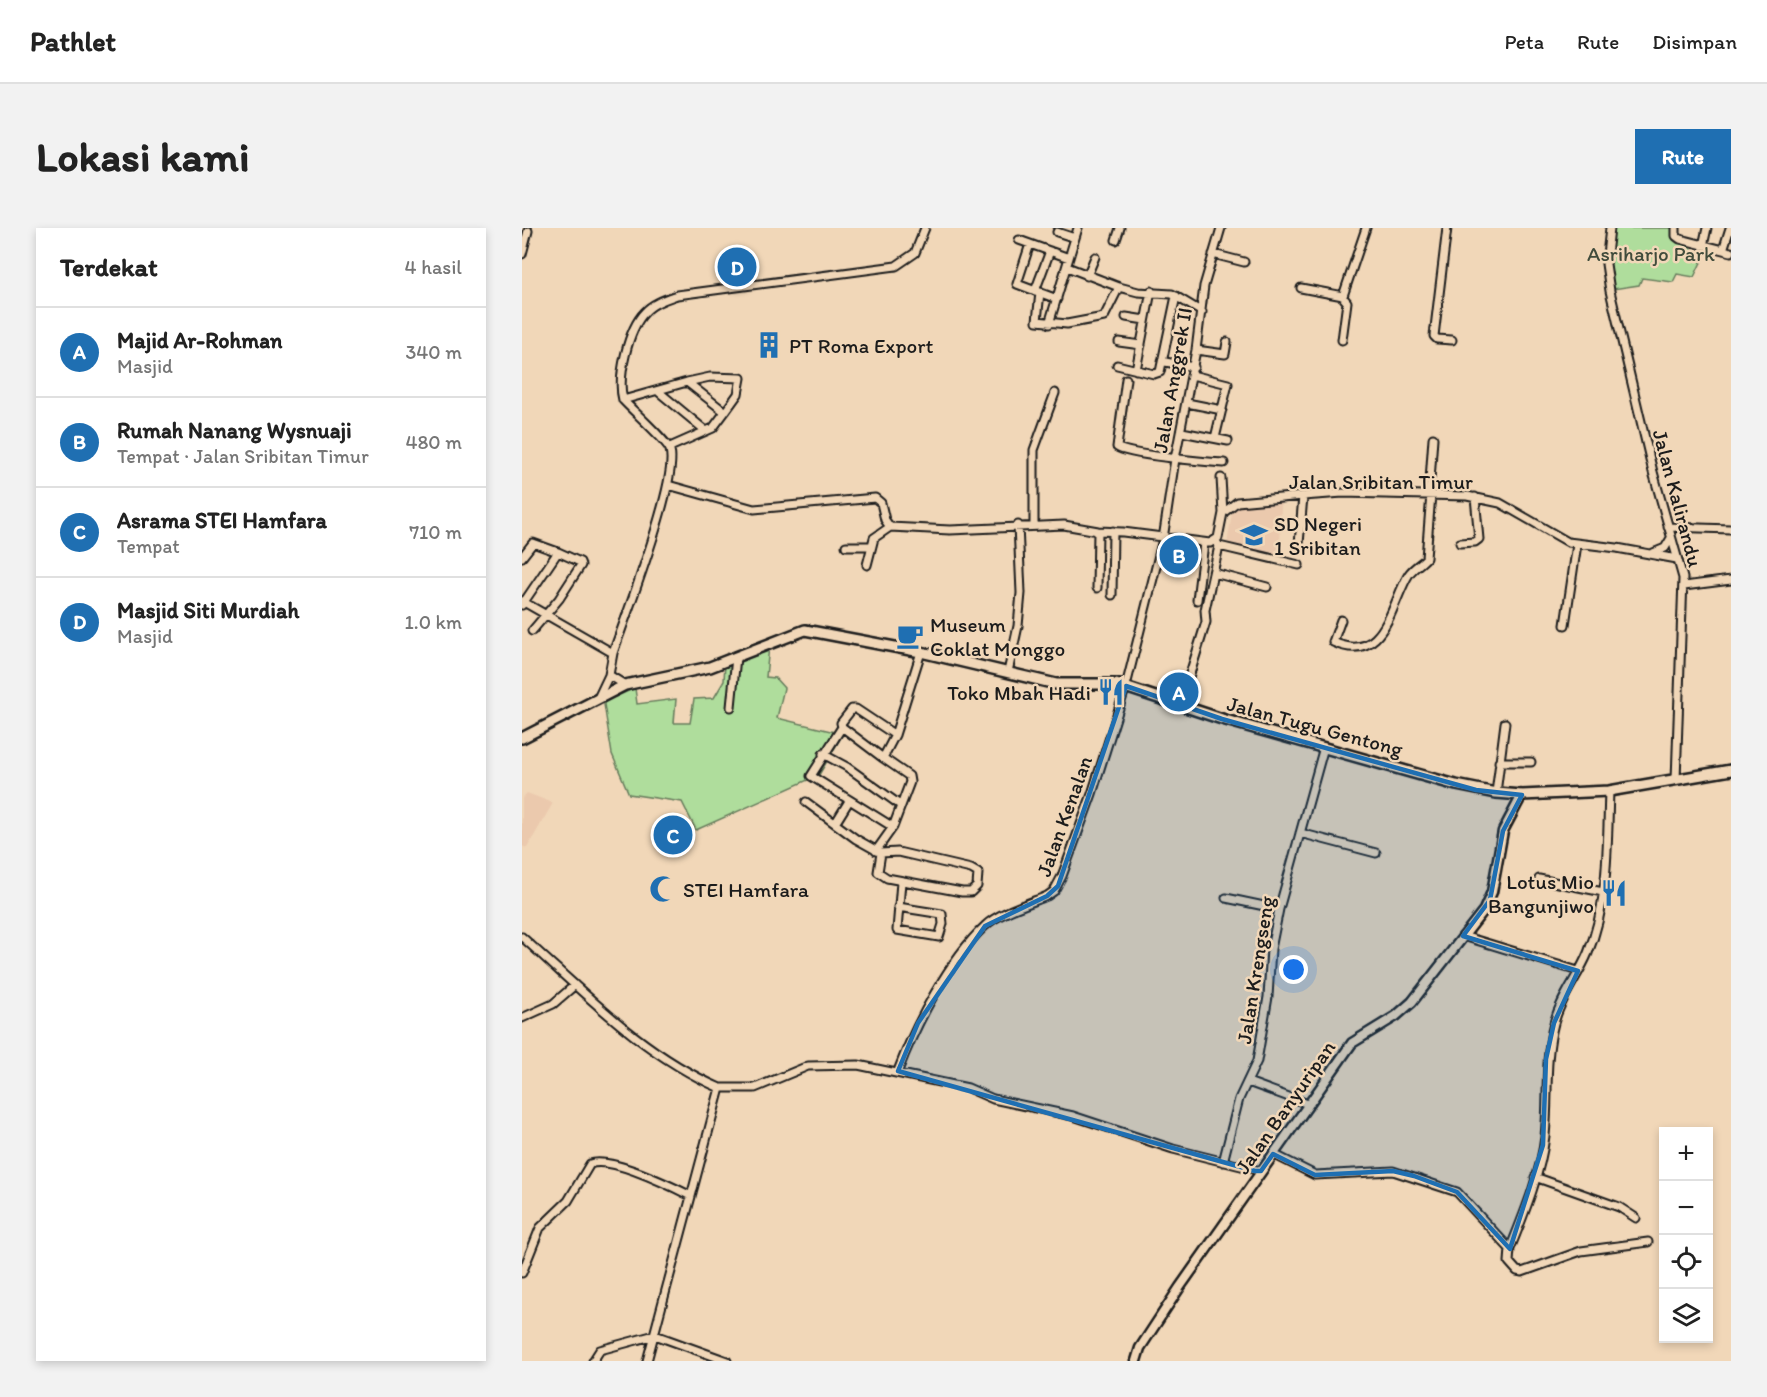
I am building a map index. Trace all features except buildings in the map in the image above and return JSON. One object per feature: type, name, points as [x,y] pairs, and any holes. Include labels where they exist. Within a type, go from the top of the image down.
[{"type":"main road","name":"Jalan Tugu Gentong","points":[[522,738],[599,696],[625,685],[710,667],[805,630],[921,652],[1056,684],[1106,683],[1126,686],[1180,705],[1324,747],[1456,785],[1496,793],[1522,795],[1609,791],[1731,770]]},
{"type":"street","points":[[599,696],[609,675],[613,653],[640,579],[668,485],[672,462],[670,447],[623,400],[620,390],[626,351],[638,321],[653,305],[677,295],[896,266],[915,253],[925,228]]},
{"type":"street","points":[[1049,324],[1078,228]]},
{"type":"street","points":[[1116,240],[1120,228]]},
{"type":"street","name":"Jalan Anggrek II","points":[[1126,686],[1163,539],[1174,459],[1182,432],[1194,367],[1205,282],[1221,228]]},
{"type":"street","points":[[1342,296],[1366,228]]},
{"type":"street","points":[[1447,228],[1434,336],[1437,339],[1452,340]]},
{"type":"street","name":"Jalan Kalirandu","points":[[1610,228],[1606,264],[1610,291],[1684,586],[1676,780]]},
{"type":"street","points":[[1676,228],[1676,236],[1680,240],[1727,251],[1730,228]]},
{"type":"street","points":[[1703,246],[1707,228]]},
{"type":"street","points":[[522,254],[528,231]]},
{"type":"street","points":[[1057,232],[1075,238]]},
{"type":"street","points":[[1019,240],[1069,258]]},
{"type":"street","points":[[1030,244],[1017,284],[1057,299]]},
{"type":"street","points":[[1050,251],[1037,292],[1037,321],[1049,324],[1102,318],[1119,287]]},
{"type":"street","points":[[1213,254],[1244,262]]},
{"type":"street","points":[[1087,276],[1095,257]]},
{"type":"street","points":[[1067,267],[1087,276],[1138,292],[1163,291],[1202,312]]},
{"type":"street","points":[[1301,288],[1342,296],[1347,302],[1342,340]]},
{"type":"street","points":[[1136,370],[1151,291]]},
{"type":"street","points":[[1117,365],[1157,374],[1164,362],[1176,296]]},
{"type":"street","points":[[1126,317],[1145,320]]},
{"type":"street","points":[[1119,342],[1141,345]]},
{"type":"street","points":[[1196,350],[1225,354],[1227,342]]},
{"type":"street","points":[[1164,362],[1194,367]]},
{"type":"street","points":[[1192,375],[1228,384],[1215,438]]},
{"type":"street","points":[[623,400],[710,377],[741,378],[738,394],[713,428],[670,447]]},
{"type":"street","points":[[1126,379],[1117,447],[1128,453],[1224,463]]},
{"type":"street","points":[[687,382],[725,412]]},
{"type":"street","points":[[659,392],[706,431]]},
{"type":"street","points":[[1034,524],[1034,450],[1055,393]]},
{"type":"street","points":[[1187,403],[1222,410]]},
{"type":"street","points":[[1182,432],[1228,441]]},
{"type":"street","points":[[1341,620],[1333,642],[1349,646],[1373,639],[1389,621],[1411,572],[1426,558],[1434,438]]},
{"type":"street","points":[[1180,705],[1206,622],[1205,608],[1214,573],[1223,513],[1221,478]]},
{"type":"street","points":[[668,485],[754,509],[875,498],[881,503],[885,520],[890,527]]},
{"type":"street","name":"Jalan Sribitan Timur","points":[[1223,513],[1237,502],[1304,496],[1430,494],[1475,497],[1490,499],[1559,538],[1577,544],[1677,559]]},
{"type":"street","points":[[1299,544],[1304,496]]},
{"type":"street","points":[[1460,543],[1475,542],[1479,539],[1475,497]]},
{"type":"street","points":[[867,565],[872,546],[880,533],[890,527],[950,530],[1034,524],[1064,525],[1217,544],[1299,565]]},
{"type":"street","points":[[1008,672],[1018,626],[1021,592],[1018,525]]},
{"type":"street","points":[[1668,527],[1731,529]]},
{"type":"street","points":[[1097,588],[1098,531]]},
{"type":"street","points":[[1112,595],[1113,531]]},
{"type":"street","points":[[1650,554],[1665,548],[1671,538]]},
{"type":"street","points":[[522,557],[533,543],[580,562],[581,566],[532,631]]},
{"type":"street","points":[[1197,600],[1204,543]]},
{"type":"street","points":[[1565,625],[1577,544]]},
{"type":"street","points":[[846,546],[872,546]]},
{"type":"street","points":[[558,552],[523,603],[613,653]]},
{"type":"street","points":[[1214,573],[1268,587]]},
{"type":"street","points":[[1684,586],[1731,580]]},
{"type":"street","points":[[1199,585],[1211,587]]},
{"type":"street","points":[[883,758],[896,735],[921,652]]},
{"type":"street","points":[[731,707],[736,657]]},
{"type":"street","points":[[609,675],[625,685]]},
{"type":"street","name":"Jalan Kenalan","points":[[898,1071],[918,1023],[949,973],[985,926],[1047,896],[1058,886],[1087,809],[1126,686]]},
{"type":"street","points":[[893,827],[811,778],[823,754],[842,727],[841,723],[854,709],[896,735]]},
{"type":"street","points":[[1496,793],[1505,723]]},
{"type":"street","points":[[806,802],[879,852],[898,852],[939,859],[971,869],[979,876],[976,889],[969,892],[901,882],[880,875],[879,852],[893,827],[910,777],[842,727]]},
{"type":"street","name":"Jalan Krengseng","points":[[1223,1162],[1239,1099],[1257,1061],[1268,997],[1271,949],[1279,909],[1324,747]]},
{"type":"street","points":[[823,754],[848,767],[900,805]]},
{"type":"street","points":[[1499,762],[1531,762]]},
{"type":"street","points":[[1609,791],[1603,892],[1595,931],[1561,1004],[1548,1050],[1545,1135],[1535,1177],[1510,1249],[1511,1266],[1522,1272],[1581,1251],[1648,1242]]},
{"type":"street","name":"Jalan Banyuripan","points":[[1136,1361],[1140,1348],[1180,1287],[1353,1043],[1396,1016],[1412,1002],[1490,900],[1503,831],[1522,795]]},
{"type":"street","points":[[836,822],[849,801]]},
{"type":"street","points":[[1300,833],[1376,853]]},
{"type":"street","points":[[1539,879],[1603,892]]},
{"type":"street","points":[[898,907],[942,914],[943,924],[939,937],[897,930],[898,907],[901,882]]},
{"type":"street","points":[[1226,898],[1279,909]]},
{"type":"street","points":[[1463,936],[1578,971]]},
{"type":"street","points":[[522,937],[628,1033],[656,1053],[720,1088],[755,1088],[778,1080],[800,1068],[821,1064],[858,1065],[898,1071],[968,1088],[993,1099],[1073,1116],[1152,1143],[1261,1171]]},
{"type":"street","points":[[522,1018],[553,1004],[575,985]]},
{"type":"street","points":[[1248,1082],[1308,1104]]},
{"type":"street","points":[[647,1361],[720,1088]]},
{"type":"street","points":[[1274,1154],[1316,1175],[1393,1171],[1414,1176],[1435,1187],[1448,1188],[1456,1192],[1510,1249]]},
{"type":"street","points":[[522,1273],[540,1228],[568,1201],[590,1164],[599,1162],[629,1171],[691,1197]]},
{"type":"street","points":[[1535,1177],[1619,1207],[1636,1218]]},
{"type":"street","points":[[593,1361],[600,1350],[655,1335],[728,1361]]},
{"type":"highlighted area","points":[[1126,686],[1222,719],[1476,790],[1522,795],[1503,831],[1490,900],[1463,936],[1578,971],[1554,1023],[1546,1059],[1543,1145],[1510,1249],[1457,1192],[1414,1176],[1393,1171],[1315,1175],[1273,1154],[1261,1171],[1255,1171],[898,1071],[918,1023],[985,926],[1047,896],[1058,886]]},
{"type":"shaded area","name":"SD Negeri 1 Sribitan","points":[[1281,502],[1280,554],[1227,545],[1235,507]]},
{"type":"shaded area","points":[[527,793],[553,803],[527,848],[522,846],[522,798]]},
{"type":"green space","name":"Asriharjo Park","points":[[1611,228],[1675,228],[1672,237],[1704,256],[1694,277],[1677,274],[1673,282],[1642,278],[1639,285],[1613,289],[1608,268]]},
{"type":"green space","points":[[769,646],[766,677],[775,678],[784,688],[777,718],[843,734],[819,775],[696,830],[682,802],[629,794],[612,754],[603,698],[629,688],[615,697],[635,688],[637,704],[676,699],[674,723],[690,723],[694,699],[714,698],[724,681],[725,663]]},
{"type":"place","name":"Masjid Siti Murdiah","points":[[737,267]]},
{"type":"place","name":"PT Roma Export","points":[[769,345]]},
{"type":"place","name":"SD Negeri 1 Sribitan","points":[[1254,535]]},
{"type":"place","name":"Rumah Nanang Wysnuaji","points":[[1179,555]]},
{"type":"place","name":"Museum Coklat Monggo","points":[[910,636]]},
{"type":"place","name":"Toko Mbah Hadi","points":[[1111,692]]},
{"type":"place","name":"Majid Ar-Rohman","points":[[1179,692]]},
{"type":"place","name":"Asrama STEI Hamfara","points":[[673,835]]},
{"type":"place","name":"STEI Hamfara","points":[[663,889]]},
{"type":"place","name":"Lotus Mio Bangunjiwo","points":[[1614,893]]}]
